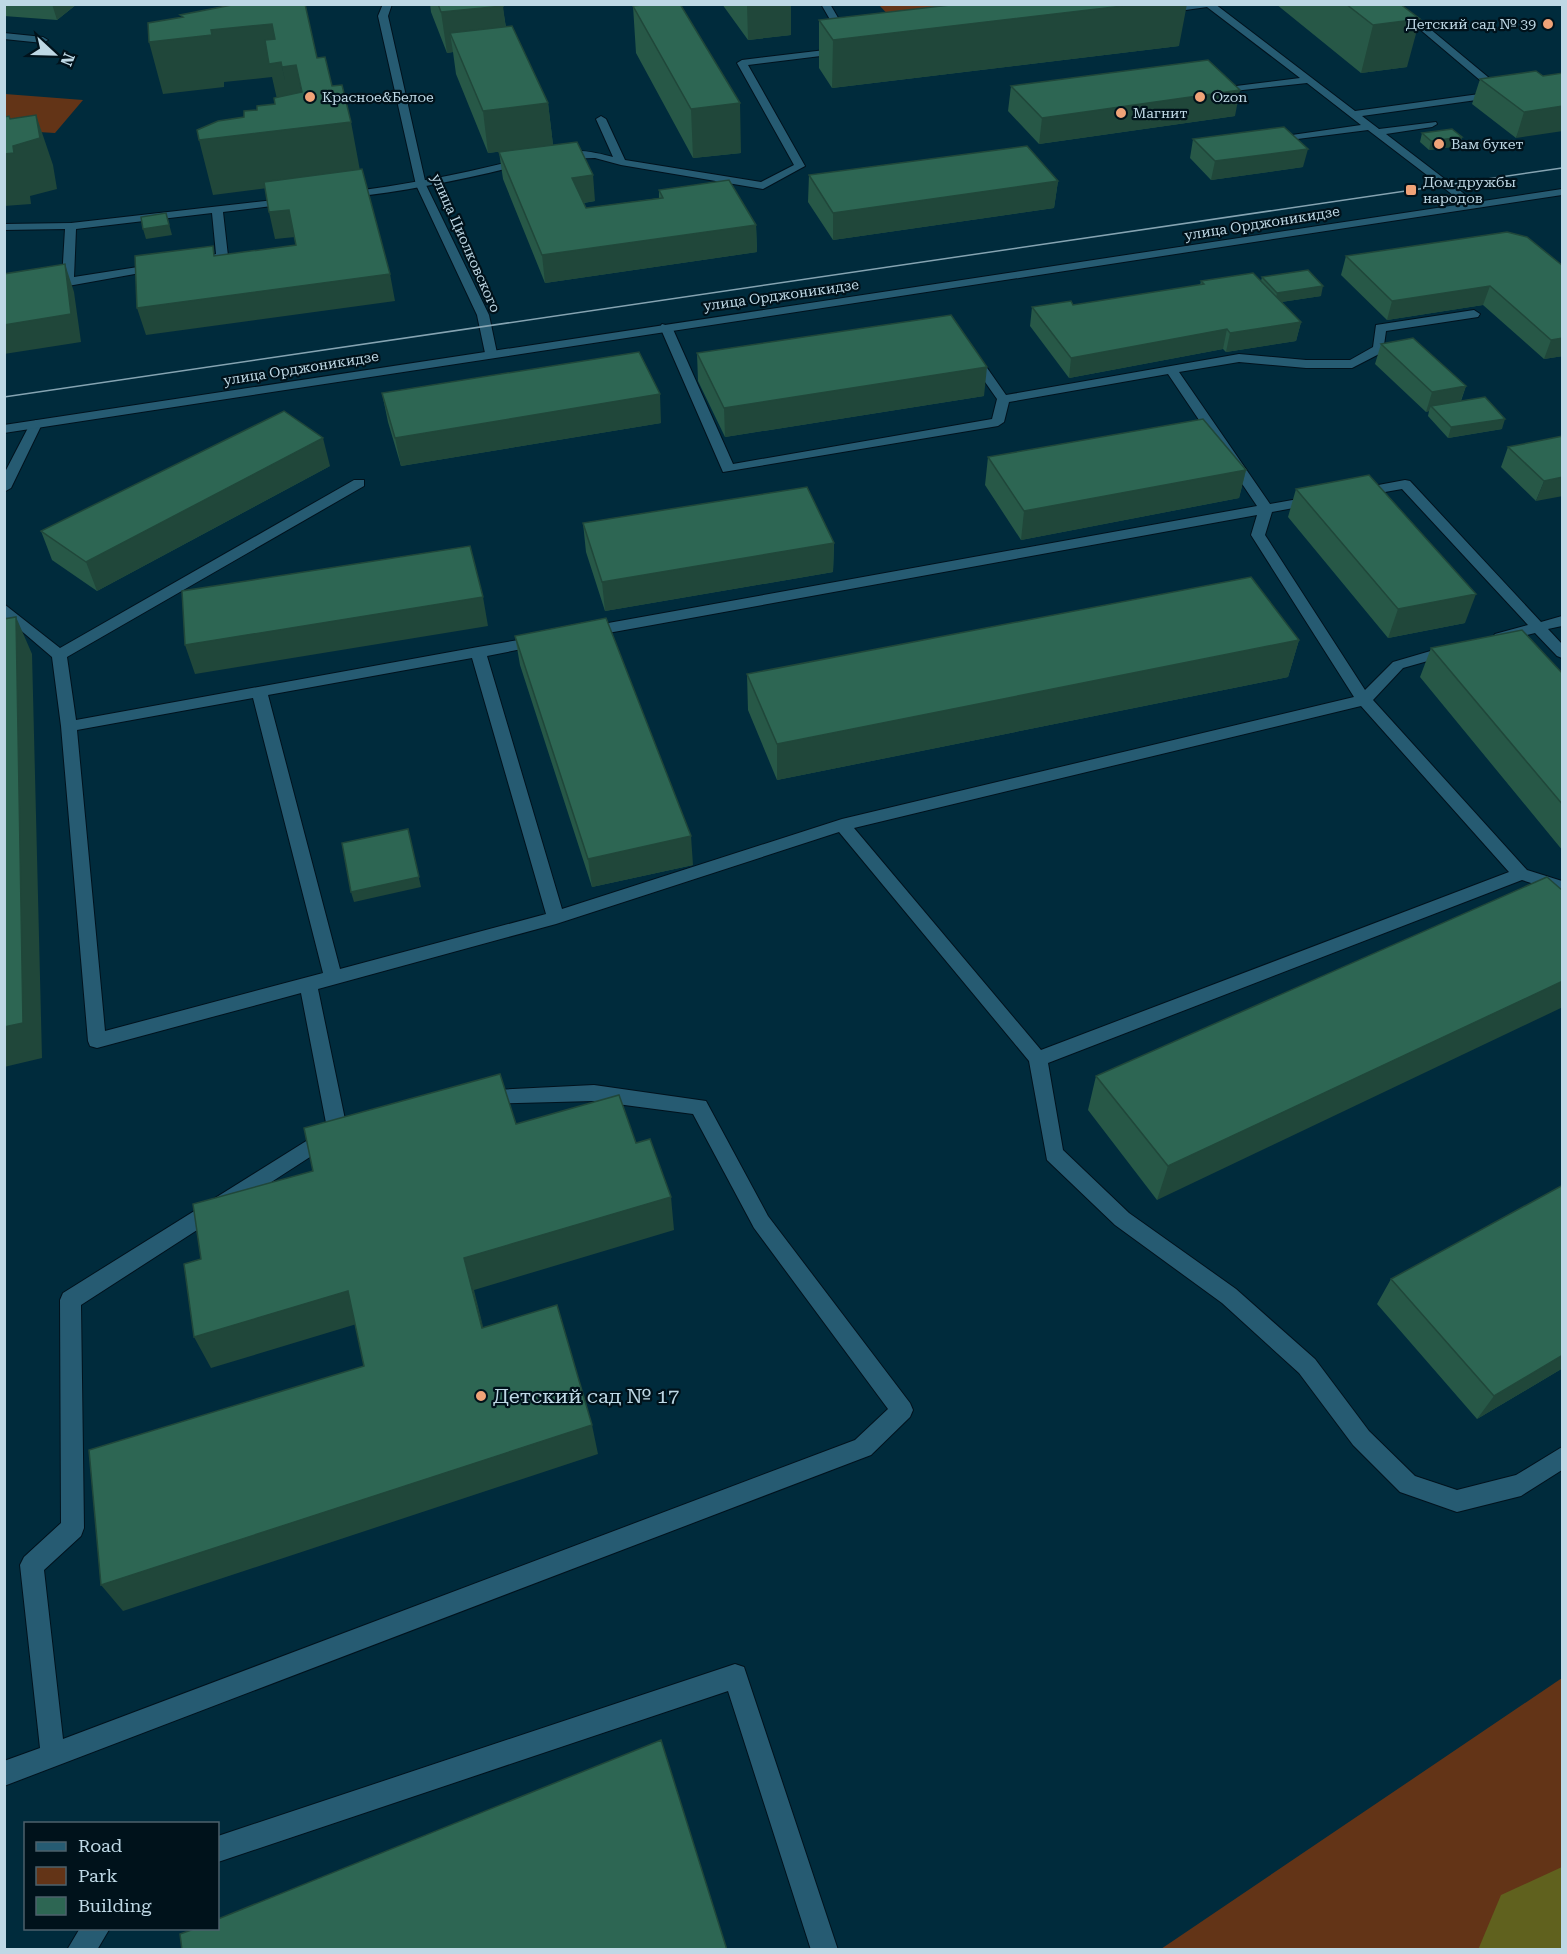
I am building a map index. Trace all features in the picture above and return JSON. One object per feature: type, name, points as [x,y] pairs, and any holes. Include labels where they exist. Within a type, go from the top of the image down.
[{"type":"main road","name":"улица Циолковского","points":[[388,4],[383,16],[421,184],[483,315],[491,353]]},
{"type":"main road","points":[[329,197],[421,184],[542,158],[595,155],[621,162],[763,186],[800,166],[742,63],[851,49],[825,4]]},
{"type":"main road","points":[[1151,12],[1208,4],[1474,206]]},
{"type":"main road","points":[[1354,114],[1508,92],[1394,4]]},
{"type":"main road","points":[[4,36],[44,40]]},
{"type":"main road","points":[[1220,91],[1310,80]]},
{"type":"main road","points":[[601,119],[621,162]]},
{"type":"main road","points":[[1256,143],[1432,124]]},
{"type":"main road","name":"улица Орджоникидзе","points":[[4,429],[491,353],[1563,192]]},
{"type":"main road","points":[[4,227],[71,226],[307,200]]},
{"type":"main road","points":[[189,261],[222,256],[217,210]]},
{"type":"main road","points":[[68,282],[71,226]]},
{"type":"main road","points":[[46,285],[167,265]]},
{"type":"main road","points":[[1002,399],[1239,358],[1306,364],[1352,364],[1379,349],[1380,328],[1474,314]]},
{"type":"main road","points":[[666,327],[728,469],[998,422],[1002,399],[965,344]]},
{"type":"main road","points":[[1172,371],[1266,509]]},
{"type":"main road","points":[[4,488],[36,424]]},
{"type":"main road","points":[[59,654],[359,483]]},
{"type":"main road","points":[[1347,494],[1405,484],[1536,627],[1563,653]]},
{"type":"main road","points":[[69,726],[1324,499]]},
{"type":"main road","points":[[1266,509],[1258,535],[1364,700],[1521,874],[1563,887]]},
{"type":"main road","points":[[4,608],[59,654],[69,726],[97,1041],[556,918],[842,825],[1364,700],[1398,664],[1563,621]]},
{"type":"main road","points":[[478,652],[556,918]]},
{"type":"main road","points":[[259,692],[333,977]]},
{"type":"main road","points":[[842,825],[1038,1059],[1054,1154],[1122,1219],[1229,1296],[1307,1366],[1361,1438],[1408,1484],[1457,1501],[1521,1485],[1563,1458]]},
{"type":"main road","points":[[1038,1059],[1521,874]]},
{"type":"main road","points":[[308,984],[337,1129]]},
{"type":"main road","points":[[4,1774],[863,1448],[902,1410],[762,1222],[699,1107],[594,1093],[480,1096],[458,1101]]},
{"type":"main road","points":[[53,1757],[32,1565],[72,1528],[70,1300],[337,1129],[359,1124]]},
{"type":"main road","points":[[219,1849],[735,1676],[825,1950]]},
{"type":"main road","points":[[80,1950],[96,1930]]},
{"type":"green space","points":[[991,4],[895,22],[879,5]]},
{"type":"green space","points":[[5,94],[83,100],[55,133],[5,130]]},
{"type":"green space","points":[[1562,1678],[1562,1949],[1161,1949]]},
{"type":"building","points":[[237,4],[305,4],[317,58],[325,57],[332,86],[342,85],[351,122],[199,140],[197,130],[218,121],[244,117],[244,111],[257,110],[257,106],[275,104],[274,98],[302,92],[296,65],[282,67],[281,62],[269,64],[265,40],[275,39],[272,24],[211,30],[212,35],[149,42],[148,23]]},
{"type":"building","points":[[438,4],[502,4],[503,6],[441,12]]},
{"type":"building","points":[[680,4],[740,103],[691,109],[633,6]]},
{"type":"building","points":[[959,4],[1140,4],[833,40],[819,20]]},
{"type":"building","points":[[1346,4],[1400,4],[1420,19],[1373,25]]},
{"type":"building","points":[[512,26],[548,103],[483,111],[450,33]]},
{"type":"building","points":[[1208,60],[1240,90],[1042,118],[1011,86]]},
{"type":"building","points":[[1536,71],[1543,76],[1563,73],[1563,106],[1524,112],[1480,79]]},
{"type":"building","points":[[36,115],[40,138],[13,146],[14,153],[4,154],[4,117],[9,116],[10,119]]},
{"type":"building","points":[[1284,127],[1308,149],[1215,161],[1193,139]]},
{"type":"building","points":[[1452,129],[1462,137],[1431,141],[1422,133]]},
{"type":"building","points":[[577,142],[593,175],[572,178],[586,208],[663,198],[659,190],[729,180],[756,225],[542,255],[499,152]]},
{"type":"building","points":[[1027,146],[1058,181],[833,213],[809,175]]},
{"type":"building","points":[[362,169],[390,274],[137,308],[135,256],[213,246],[214,256],[296,245],[289,210],[269,212],[264,182]]},
{"type":"building","points":[[166,213],[169,225],[143,229],[141,217]]},
{"type":"building","points":[[1507,232],[1527,237],[1563,266],[1563,338],[1551,340],[1490,286],[1392,301],[1346,256]]},
{"type":"building","points":[[65,264],[71,314],[4,325],[4,274]]},
{"type":"building","points":[[1308,270],[1323,286],[1277,293],[1262,277]]},
{"type":"building","points":[[1253,273],[1301,322],[1230,333],[1227,329],[1071,358],[1032,307],[1071,301],[1073,305],[1204,284],[1201,281]]},
{"type":"building","points":[[951,315],[987,367],[724,408],[697,353]]},
{"type":"building","points":[[1413,338],[1466,386],[1432,392],[1381,344]]},
{"type":"building","points":[[639,352],[660,394],[395,438],[382,393]]},
{"type":"building","points":[[1485,397],[1505,419],[1451,427],[1431,406]]},
{"type":"building","points":[[284,411],[323,438],[86,562],[41,531]]},
{"type":"building","points":[[1203,419],[1246,470],[1024,511],[988,457]]},
{"type":"building","points":[[1563,436],[1563,477],[1544,481],[1508,447]]},
{"type":"building","points":[[1369,475],[1476,594],[1398,609],[1296,489]]},
{"type":"building","points":[[807,487],[834,543],[602,582],[583,523]]},
{"type":"building","points":[[470,546],[483,597],[185,645],[182,591]]},
{"type":"building","points":[[1251,577],[1299,640],[777,744],[747,674]]},
{"type":"building","points":[[16,617],[23,1023],[4,1027],[4,619]]},
{"type":"building","points":[[606,618],[691,836],[588,859],[515,636]]},
{"type":"building","points":[[1522,630],[1563,674],[1563,805],[1431,648]]},
{"type":"building","points":[[408,829],[419,877],[351,892],[342,843]]},
{"type":"building","points":[[1547,877],[1563,891],[1563,981],[1168,1166],[1096,1076]]},
{"type":"building","points":[[500,1074],[516,1124],[619,1095],[636,1143],[650,1139],[671,1197],[464,1258],[482,1328],[557,1305],[592,1425],[101,1585],[89,1450],[364,1366],[348,1291],[194,1337],[184,1264],[201,1259],[193,1204],[313,1171],[304,1128]]},
{"type":"building","points":[[1563,1185],[1563,1355],[1494,1396],[1391,1279]]},
{"type":"building","points":[[661,1740],[727,1950],[182,1950],[180,1934],[191,1930],[219,1930],[219,1919]]},
{"type":"waterway","points":[[1556,1950],[1562,1945]]},
{"type":"tram line","points":[[4,397],[1562,168]]},
{"type":"place","name":"Детский сад № 39","points":[[1548,24]]},
{"type":"place","name":"Красное&Белое","points":[[310,97]]},
{"type":"place","name":"Ozon","points":[[1200,97]]},
{"type":"place","name":"Магнит","points":[[1121,113]]},
{"type":"place","name":"Вам букет","points":[[1439,144]]},
{"type":"place","name":"Дом дружбы народов","points":[[1411,190]]},
{"type":"place","name":"Детский сад № 17","points":[[481,1396]]}]
